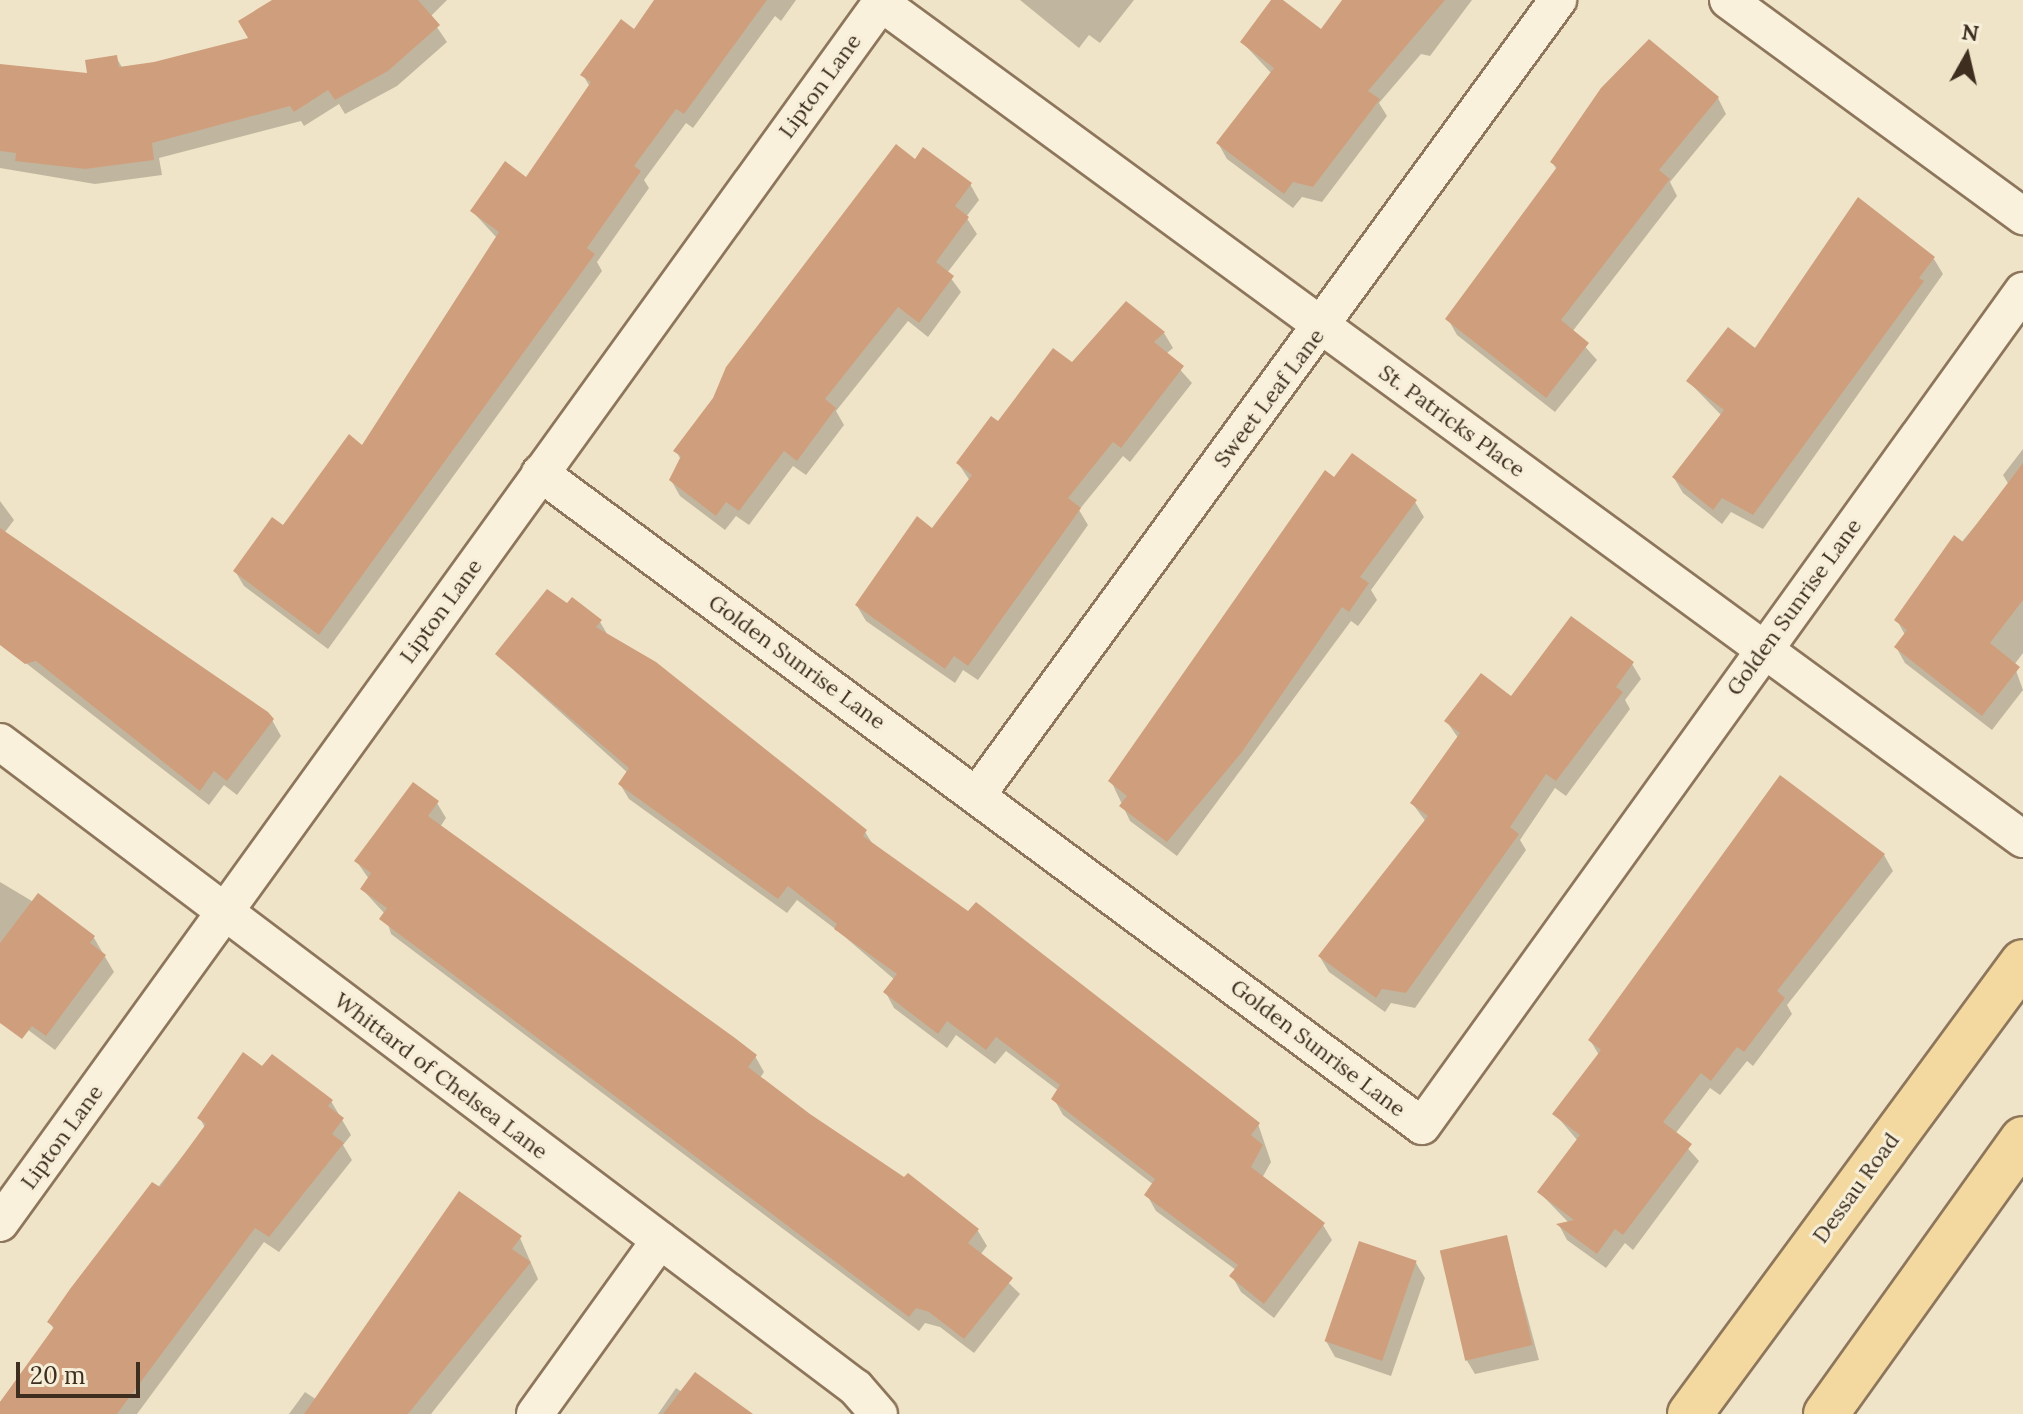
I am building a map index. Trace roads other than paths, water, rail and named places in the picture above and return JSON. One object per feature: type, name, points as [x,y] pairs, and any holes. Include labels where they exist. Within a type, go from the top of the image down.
[{"type":"main road","name":"Dessau Road","points":[[1690,1414],[2023,962]]},
{"type":"main road","points":[[1826,1414],[2023,1139]]},
{"type":"street","name":"Sweet Leaf Lane","points":[[977,795],[1323,326],[1558,0]]},
{"type":"street","points":[[1728,0],[2023,216]]},
{"type":"street","name":"St. Patricks Place","points":[[882,1],[2023,839]]},
{"type":"street","name":"Lipton Lane","points":[[0,1223],[882,1]]},
{"type":"street","name":"Golden Sunrise Lane","points":[[540,473],[1422,1126],[2023,291]]},
{"type":"street","name":"Whittard of Chelsea Lane","points":[[0,742],[856,1388],[879,1414]]},
{"type":"street","points":[[535,1414],[660,1240]]}]
